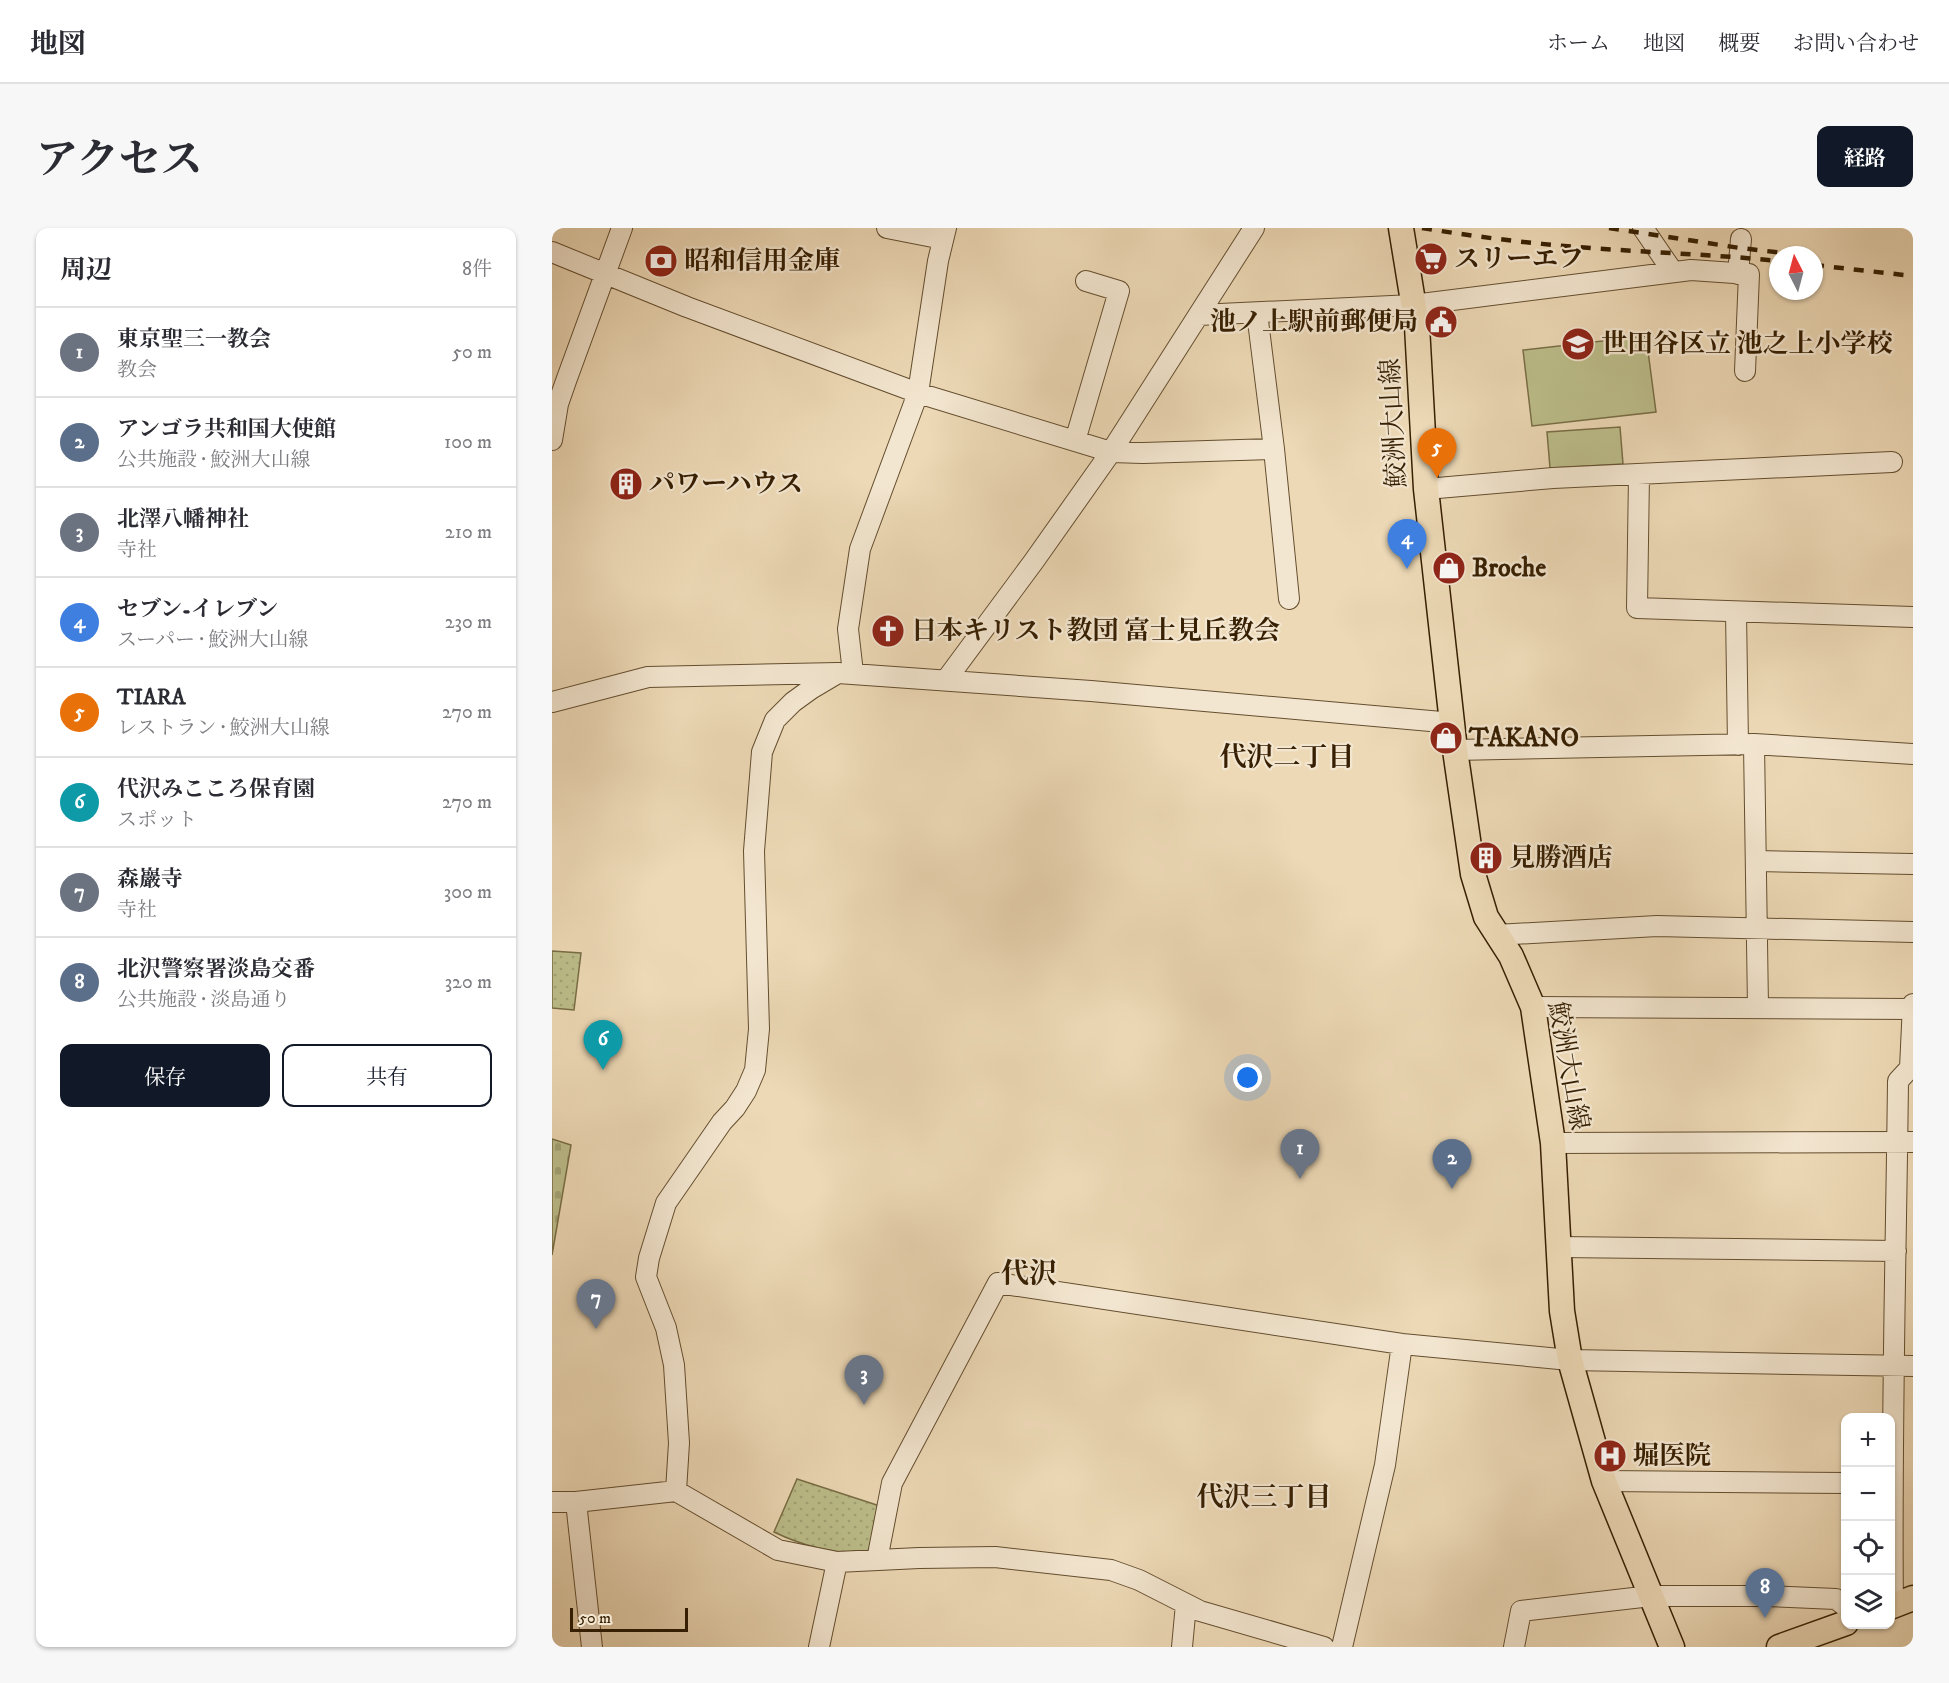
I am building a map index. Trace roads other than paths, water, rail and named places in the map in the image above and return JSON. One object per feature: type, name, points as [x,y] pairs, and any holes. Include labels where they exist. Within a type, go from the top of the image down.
[{"type":"main road","name":"鮫洲大山線","points":[[1403,234],[1417,326],[1426,489],[1455,750],[1473,874],[1486,917],[1511,956],[1533,1006],[1553,1143],[1562,1311],[1570,1360],[1604,1481],[1672,1647]]},
{"type":"main road","points":[[1779,1647],[1841,1624]]},
{"type":"street","points":[[552,440],[555,403],[622,228]]},
{"type":"street","points":[[846,673],[848,629],[860,549],[918,393],[944,234],[887,228]]},
{"type":"street","points":[[946,680],[1035,561],[1111,452],[1254,228]]},
{"type":"street","points":[[1643,228],[1673,272]]},
{"type":"street","points":[[1738,274],[1741,239]]},
{"type":"street","points":[[552,252],[604,274],[918,393],[1111,452],[1274,449]]},
{"type":"street","points":[[1199,315],[1413,305],[1691,270],[1749,274],[1745,371]]},
{"type":"street","points":[[1075,441],[1119,291],[1086,281]]},
{"type":"street","points":[[1257,314],[1274,449],[1289,599]]},
{"type":"street","points":[[1426,489],[1553,478],[1892,462]]},
{"type":"street","points":[[1639,475],[1637,608],[1913,617]]},
{"type":"street","points":[[1736,612],[1756,861],[1758,1007]]},
{"type":"street","points":[[676,1491],[679,1443],[674,1365],[666,1328],[646,1277],[649,1258],[666,1203],[722,1122],[735,1108],[755,1070],[759,1029],[754,851],[762,752],[775,720],[793,702],[811,689],[846,673]]},
{"type":"street","points":[[552,702],[648,677],[846,673],[1453,723]]},
{"type":"street","points":[[1455,750],[1746,744],[1913,754]]},
{"type":"street","points":[[1756,861],[1913,864]]},
{"type":"street","points":[[1496,935],[1657,926],[1913,932]]},
{"type":"street","points":[[1533,1006],[1913,1006],[1910,1068],[1898,1081],[1905,1142],[1896,1251],[1904,1366],[1893,1467]]},
{"type":"street","points":[[1553,1143],[1905,1142]]},
{"type":"street","points":[[1559,1248],[1896,1251]]},
{"type":"street","points":[[878,1560],[892,1483],[998,1283],[1401,1344],[1570,1360],[1904,1366]]},
{"type":"street","points":[[1342,1647],[1385,1465],[1401,1344]]},
{"type":"street","points":[[1604,1481],[1841,1483]]},
{"type":"street","points":[[552,1502],[576,1502],[676,1491],[778,1550],[837,1562],[995,1557],[1111,1570],[1200,1611],[1324,1647]]},
{"type":"street","points":[[576,1502],[592,1647]]},
{"type":"street","points":[[1893,1521],[1899,1604]]},
{"type":"street","points":[[819,1647],[837,1562]]},
{"type":"street","points":[[1514,1647],[1521,1611],[1651,1596],[1766,1596],[1836,1599],[1841,1603]]},
{"type":"street","points":[[1182,1647],[1186,1605]]},
{"type":"railway","points":[[1422,228],[1558,245],[1769,260]]},
{"type":"railway","points":[[1609,228],[1769,251]]},
{"type":"railway","points":[[1823,266],[1913,276]]},
{"type":"place","name":"スリーエフ","points":[[1431,259]]},
{"type":"place","name":"昭和信用金庫","points":[[661,261]]},
{"type":"place","name":"池ノ上駅前郵便局","points":[[1441,322]]},
{"type":"place","name":"世田谷区立 池之上小学校","points":[[1578,344]]},
{"type":"place","name":"TIARA","points":[[1437,478]]},
{"type":"place","name":"パワーハウス","points":[[626,484]]},
{"type":"place","name":"Broche","points":[[1449,568]]},
{"type":"place","name":"セブン-イレブン","points":[[1407,569]]},
{"type":"place","name":"日本キリスト教団 富士見丘教会","points":[[888,631]]},
{"type":"place","name":"TAKANO","points":[[1446,738]]},
{"type":"place","name":"見勝酒店","points":[[1486,858]]},
{"type":"place","name":"代沢みこころ保育園","points":[[603,1070]]},
{"type":"place","name":"東京聖三一教会","points":[[1300,1179]]},
{"type":"place","name":"アンゴラ共和国大使館","points":[[1452,1189]]},
{"type":"place","name":"森巖寺","points":[[596,1329]]},
{"type":"place","name":"北澤八幡神社","points":[[864,1405]]},
{"type":"place","name":"堀医院","points":[[1610,1456]]},
{"type":"place","name":"北沢警察署淡島交番","points":[[1765,1618]]},
{"type":"district","name":"代沢二丁目","points":[[1287,758]]},
{"type":"district","name":"代沢","points":[[1029,1274]]},
{"type":"district","name":"代沢三丁目","points":[[1264,1498]]}]
